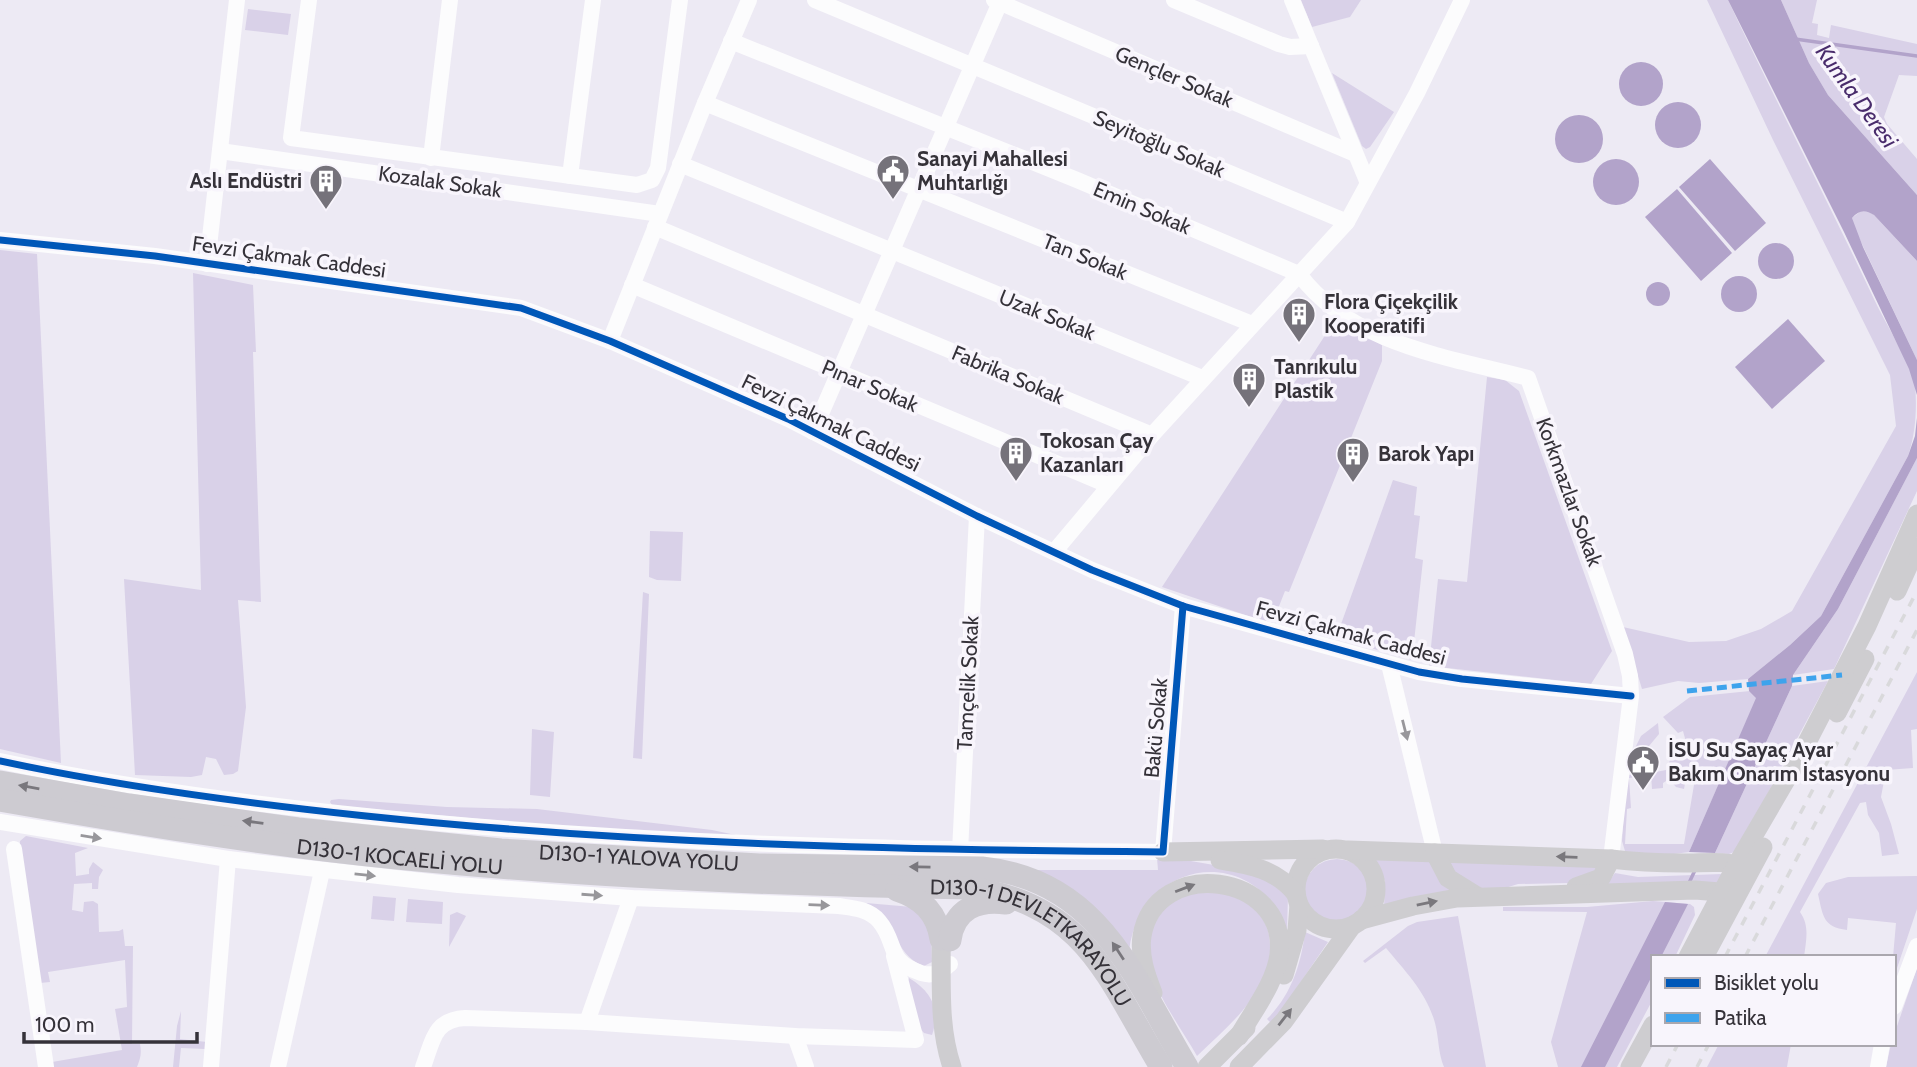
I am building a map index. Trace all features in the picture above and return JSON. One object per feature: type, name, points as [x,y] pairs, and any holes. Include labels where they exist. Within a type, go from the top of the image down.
[{"type":"highway","name":"D130-1 YALOVA YOLU","points":[[0,782],[129,805],[285,827],[501,850],[759,865],[993,869],[1050,888],[1090,916],[1122,956],[1156,1036],[1187,1067]]},
{"type":"highway","name":"D130-1 KOCAELİ YOLU","points":[[0,800],[130,823],[395,858],[562,873],[887,887]]},
{"type":"highway","points":[[5,819],[130,823]]},
{"type":"highway","name":"D130-1 DEVLETKARAYOLU","points":[[887,887],[984,890],[1021,900],[1045,912],[1062,923],[1090,950],[1156,1036]]},
{"type":"highway","points":[[887,887],[910,894],[923,902],[946,939]]},
{"type":"highway","points":[[946,939],[955,922],[969,907],[977,904],[1002,902],[1045,912]]},
{"type":"highway","points":[[1156,1036],[1161,1067]]},
{"type":"main road","points":[[1705,955],[1730,892],[1842,674],[1917,514]]},
{"type":"main road","points":[[1744,866],[1851,687],[1917,547]]},
{"type":"main road","points":[[1163,852],[1338,850],[1710,862],[1744,866]]},
{"type":"main road","points":[[1207,1067],[1262,1011],[1280,984],[1297,930],[1296,882],[1307,860],[1317,853],[1338,850],[1366,862],[1376,881],[1374,903],[1284,1021],[1246,1064]]},
{"type":"main road","points":[[1163,852],[1264,869],[1279,877],[1315,924],[1340,929],[1429,902],[1457,898],[1666,891],[1730,892]]},
{"type":"main road","points":[[1435,853],[1448,878],[1479,897]]},
{"type":"main road","points":[[1531,896],[1595,882],[1605,874],[1611,859]]},
{"type":"main road","points":[[1156,1036],[1141,953],[1142,935],[1147,920],[1154,909],[1175,891],[1188,886],[1217,882],[1244,891],[1258,902],[1270,915],[1279,940],[1276,968],[1239,1036]]},
{"type":"main road","points":[[1692,891],[1706,907],[1708,919]]},
{"type":"main road","points":[[1689,955],[1708,919],[1730,892]]},
{"type":"main road","points":[[946,939],[949,1010],[961,1067]]},
{"type":"main road","points":[[946,967],[942,1010],[947,1051],[952,1067]]},
{"type":"main road","points":[[1630,1067],[1651,1029]]},
{"type":"main road","points":[[1645,1067],[1656,1046]]},
{"type":"street","points":[[207,264],[237,0]]},
{"type":"street","points":[[309,0],[291,138],[637,185],[648,183],[655,175],[680,0]]},
{"type":"street","points":[[430,158],[450,0]]},
{"type":"street","points":[[570,176],[593,0]]},
{"type":"street","points":[[610,341],[657,220],[749,0]]},
{"type":"street","name":"Seyitoğlu Sokak","points":[[815,0],[1346,222]]},
{"type":"street","points":[[1174,0],[1279,44],[1290,47],[1311,46]]},
{"type":"street","points":[[1292,0],[1367,181]]},
{"type":"street","points":[[1054,552],[1108,485],[1202,378],[1346,222],[1417,93],[1462,0]]},
{"type":"street","points":[[813,432],[998,1]]},
{"type":"street","name":"Gençler Sokak","points":[[998,1],[1355,154]]},
{"type":"street","name":"Emin Sokak","points":[[731,41],[1077,180],[1299,274]]},
{"type":"street","name":"Tan Sokak","points":[[705,103],[1251,324]]},
{"type":"street","name":"Kozalak Sokak","points":[[220,151],[657,220],[864,315]]},
{"type":"street","name":"Uzak Sokak","points":[[680,164],[1202,378]]},
{"type":"street","name":"Fevzi Çakmak Caddesi","points":[[0,240],[130,253],[521,308],[610,341],[813,432],[977,516],[1092,570],[1183,606],[1389,664],[1462,679],[1631,696]]},
{"type":"street","name":"Korkmazlar Sokak","points":[[1299,274],[1313,293],[1333,310],[1372,332],[1430,353],[1528,378],[1625,654],[1631,696],[1611,859]]},
{"type":"street","name":"Pınar Sokak","points":[[632,285],[1108,485]]},
{"type":"street","name":"Fabrika Sokak","points":[[864,315],[1152,435]]},
{"type":"street","name":"Tamçelik Sokak","points":[[960,851],[977,516]]},
{"type":"street","name":"Bakü Sokak","points":[[1163,852],[1183,606]]},
{"type":"street","points":[[1389,664],[1435,853]]},
{"type":"street","points":[[0,761],[111,783],[186,794],[440,824],[626,839],[960,851],[1163,852]]},
{"type":"street","points":[[46,1067],[7,851],[5,819],[228,859],[322,871],[458,885],[631,898],[861,909],[879,921],[902,965],[926,975],[946,967]]},
{"type":"street","points":[[211,1067],[228,859]]},
{"type":"street","points":[[278,1067],[322,871]]},
{"type":"street","points":[[587,1022],[631,898]]},
{"type":"street","points":[[1896,1002],[1917,946]]},
{"type":"street","points":[[424,1067],[440,1026],[447,1021],[482,1018],[795,1036],[916,1040],[892,948]]},
{"type":"street","points":[[795,1036],[806,1067]]},
{"type":"street","points":[[1878,1067],[1882,1046]]},
{"type":"shaded area","points":[[1301,0],[1361,0],[1350,17],[1312,27]]},
{"type":"shaded area","points":[[1707,0],[1728,0],[1906,361],[1915,383],[1915,420],[1908,456],[1821,616],[1748,679],[1699,683],[1678,681],[1642,689],[1623,627],[1689,642],[1726,641],[1761,629],[1792,611],[1896,426],[1890,375]]},
{"type":"shaded area","points":[[1728,0],[1781,0],[1809,63],[1828,95],[1917,195],[1917,261],[1874,215],[1862,211],[1852,218],[1917,360],[1917,395],[1909,369],[1844,232]]},
{"type":"shaded area","points":[[1781,0],[1817,0],[1812,23],[1818,24],[1817,35],[1829,38],[1831,25],[1917,44],[1917,76],[1899,75],[1884,117],[1917,159],[1917,195],[1828,95],[1809,63]]},
{"type":"shaded area","points":[[248,9],[291,14],[288,35],[245,30]]},
{"type":"shaded area","points":[[1641,62],[1657,68],[1663,84],[1657,100],[1641,106],[1625,100],[1619,84],[1625,68]]},
{"type":"shaded area","points":[[1332,73],[1394,112],[1366,149],[1362,146]]},
{"type":"shaded area","points":[[1678,102],[1694,109],[1701,125],[1694,141],[1678,148],[1662,141],[1655,125],[1662,109]]},
{"type":"shaded area","points":[[1579,115],[1596,122],[1603,139],[1596,156],[1579,163],[1562,156],[1555,139],[1562,122]]},
{"type":"shaded area","points":[[1616,159],[1632,166],[1639,182],[1632,198],[1616,205],[1600,198],[1593,182],[1600,166]]},
{"type":"shaded area","points":[[1710,159],[1766,223],[1735,251],[1679,187]]},
{"type":"shaded area","points":[[1677,189],[1732,253],[1701,281],[1645,217]]},
{"type":"shaded area","points":[[1867,210],[1917,261],[1917,360],[1853,225],[1852,218]]},
{"type":"shaded area","points":[[1776,243],[1789,248],[1794,261],[1789,274],[1776,279],[1763,274],[1758,261],[1763,248]]},
{"type":"shaded area","points":[[0,250],[37,254],[61,763],[0,749]]},
{"type":"shaded area","points":[[193,273],[253,285],[261,602],[238,600],[246,707],[238,771],[224,775],[216,759],[206,757],[202,775],[135,775],[124,579],[201,590]]},
{"type":"shaded area","points":[[1739,276],[1752,281],[1757,294],[1752,307],[1739,312],[1726,307],[1721,294],[1726,281]]},
{"type":"shaded area","points":[[1658,282],[1667,285],[1670,294],[1667,303],[1658,306],[1649,303],[1646,294],[1649,285]]},
{"type":"shaded area","points":[[1788,319],[1825,361],[1772,409],[1735,367]]},
{"type":"shaded area","points":[[1335,320],[1382,345],[1382,361],[1289,592],[1285,591],[1272,624],[1162,587]]},
{"type":"shaded area","points":[[1487,377],[1505,380],[1519,391],[1612,651],[1591,684],[1429,666],[1438,579],[1467,582]]},
{"type":"shaded area","points":[[1917,418],[1917,458],[1838,609],[1793,675],[1792,686],[1715,853],[1689,852],[1756,698],[1749,691],[1748,679],[1821,616],[1908,456],[1915,436]]},
{"type":"shaded area","points":[[1917,458],[1917,491],[1834,669],[1793,675],[1838,609]]},
{"type":"shaded area","points":[[1393,480],[1417,487],[1414,515],[1420,516],[1415,558],[1423,560],[1412,660],[1336,638]]},
{"type":"shaded area","points":[[650,531],[683,532],[681,581],[649,577]]},
{"type":"shaded area","points":[[643,592],[649,594],[642,759],[633,758]]},
{"type":"shaded area","points":[[1917,672],[1917,729],[1911,730],[1913,768],[1886,770],[1881,797],[1899,854],[1882,856],[1879,833],[1868,815],[1866,802],[1860,803],[1800,912],[1806,928],[1804,955],[1766,955]]},
{"type":"shaded area","points":[[1828,681],[1734,852],[1715,853],[1792,686]]},
{"type":"shaded area","points":[[1760,690],[1689,852],[1644,858],[1625,851],[1622,841],[1626,777],[1634,772],[1635,776],[1666,770],[1676,745],[1686,742],[1683,731],[1678,733],[1663,717],[1690,697]],"holes":[[[1651,775],[1652,789],[1663,788],[1663,783],[1669,779],[1676,787],[1684,789],[1686,778],[1695,779],[1684,844],[1625,844],[1627,809],[1631,808],[1629,778]]]},
{"type":"shaded area","points":[[1658,723],[1659,734],[1649,746],[1630,758],[1641,736]]},
{"type":"shaded area","points":[[532,729],[554,732],[550,797],[530,795]]},
{"type":"shaded area","points":[[339,799],[447,807],[537,809],[712,830],[750,838],[488,820],[332,805],[330,802]]},
{"type":"shaded area","points":[[26,836],[88,848],[75,853],[76,876],[89,874],[93,862],[103,870],[98,889],[92,889],[92,883],[74,884],[72,910],[83,912],[84,902],[93,901],[98,904],[99,932],[123,929],[125,946],[133,946],[132,1044],[140,1044],[141,1051],[137,1067],[53,1067],[52,1062],[122,1050],[115,1009],[127,1007],[125,960],[48,972],[50,982],[40,983],[20,848],[20,841]]},
{"type":"shaded area","points":[[1157,858],[1185,860],[1274,878],[1288,895],[1287,931],[1272,902],[1250,884],[1226,874],[1200,873],[1176,880],[1154,896],[1138,920],[1129,951],[1030,870],[1158,870]]},
{"type":"shaded area","points":[[1331,859],[1343,859],[1355,864],[1365,874],[1370,892],[1368,905],[1355,920],[1343,925],[1331,925],[1319,920],[1309,910],[1304,898],[1304,886],[1309,874],[1319,864]]},
{"type":"shaded area","points":[[1373,859],[1432,860],[1455,892],[1384,908],[1385,881]]},
{"type":"shaded area","points":[[1444,860],[1598,865],[1599,870],[1570,883],[1518,884],[1502,889],[1484,889],[1463,882]]},
{"type":"shaded area","points":[[1615,873],[1638,877],[1722,874],[1717,884],[1607,884]]},
{"type":"shaded area","points":[[1917,876],[1917,909],[1896,971],[1896,955],[1893,955],[1896,923],[1848,918],[1847,930],[1833,926],[1825,919],[1818,894],[1826,883],[1848,877]]},
{"type":"shaded area","points":[[1220,890],[1246,902],[1260,914],[1269,935],[1270,954],[1259,988],[1249,1003],[1197,1056],[1168,1009],[1150,969],[1150,934],[1160,914],[1177,898],[1198,891]]},
{"type":"shaded area","points":[[373,896],[396,898],[394,921],[371,919]]},
{"type":"shaded area","points":[[408,899],[443,902],[442,924],[406,922]]},
{"type":"shaded area","points":[[1653,901],[1690,904],[1694,907],[1695,915],[1676,955],[1651,955],[1651,1003],[1617,1067],[1558,1067],[1551,1042],[1587,912],[1503,911],[1503,907],[1587,907]]},
{"type":"shaded area","points":[[1665,902],[1688,904],[1662,955],[1651,955],[1651,978],[1605,1067],[1581,1067]]},
{"type":"shaded area","points":[[866,903],[912,907],[931,926],[932,962],[924,966],[913,961],[900,945],[885,918]]},
{"type":"shaded area","points":[[457,912],[466,916],[449,947],[450,915]]},
{"type":"shaded area","points":[[1458,916],[1486,1067],[1444,1067],[1435,1023],[1427,1002],[1415,983],[1386,948],[1365,963],[1363,961],[1408,926],[1417,922]]},
{"type":"shaded area","points":[[1305,932],[1328,942],[1272,1024],[1267,1019],[1289,990],[1301,956]]},
{"type":"shaded area","points":[[1917,968],[1917,1067],[1886,1067],[1891,1046],[1896,1046],[1896,1029]]},
{"type":"shaded area","points":[[909,978],[923,989],[932,1002],[935,1017],[932,1035],[924,1033],[920,1028],[907,984]]},
{"type":"shaded area","points":[[181,1011],[180,1039],[207,1042],[205,1049],[181,1048],[179,1067],[173,1067],[177,1026]]},
{"type":"shaded area","points":[[1718,1046],[1791,1046],[1787,1067],[1707,1067]]},
{"type":"waterway","name":"Kumla Deresi","points":[[1795,39],[1917,56]]},
{"type":"waterway","points":[[1689,883],[1696,868]]},
{"type":"railway","points":[[1726,955],[1917,591]]},
{"type":"railway","points":[[1746,955],[1917,630]]},
{"type":"railway","points":[[1666,1067],[1677,1046]]},
{"type":"railway","points":[[1697,1067],[1708,1046]]},
{"type":"marked path","points":[[1687,691],[1842,675]]},
{"type":"cycle path","points":[[0,240],[155,256],[521,308],[610,341],[788,419],[977,516],[1092,570],[1183,606],[1419,672],[1462,679],[1631,696]]},
{"type":"cycle path","points":[[0,761],[91,779],[228,800],[465,826],[764,844],[1163,852],[1183,606]]},
{"type":"place","name":"Sanayi Mahallesi Muhtarlığı","points":[[893,201]]},
{"type":"place","name":"Aslı Endüstri","points":[[326,211]]},
{"type":"place","name":"Flora Çiçekçilik Kooperatifi","points":[[1299,344]]},
{"type":"place","name":"Tanrıkulu Plastik","points":[[1249,409]]},
{"type":"place","name":"Tokosan Çay Kazanları","points":[[1016,483]]},
{"type":"place","name":"Barok Yapı","points":[[1353,484]]},
{"type":"place","name":"İSU Su Sayaç Ayar Bakım Onarım İstasyonu","points":[[1643,792]]}]
